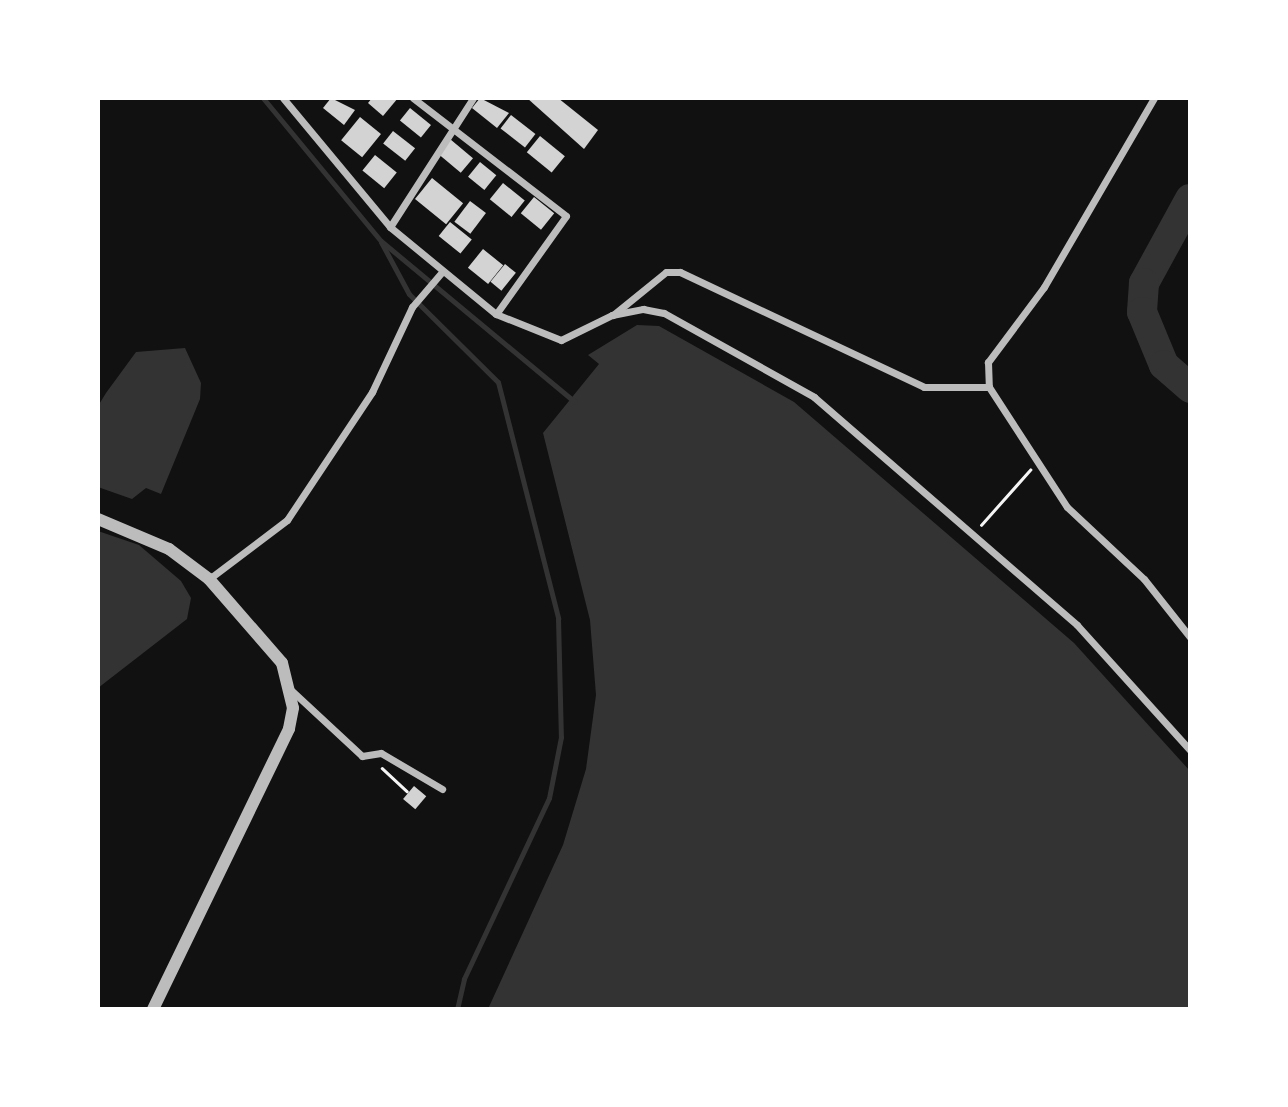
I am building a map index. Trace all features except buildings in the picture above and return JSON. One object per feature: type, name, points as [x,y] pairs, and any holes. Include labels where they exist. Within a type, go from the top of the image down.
[{"type":"street","points":[[283,98],[390,227],[440,274],[496,314],[561,340],[576,338],[612,315],[666,272],[680,272],[924,387],[989,387]]},
{"type":"street","points":[[413,98],[566,216],[496,314]]},
{"type":"street","points":[[390,227],[473,98]]},
{"type":"street","points":[[1154,98],[1044,287],[988,362],[989,387],[1067,507],[1144,579],[1190,637]]},
{"type":"street","points":[[209,579],[287,520],[372,392],[412,307],[440,274]]},
{"type":"street","points":[[612,315],[643,309],[687,322],[814,397],[1077,625],[1190,750]]},
{"type":"street","points":[[98,519],[169,549],[209,579],[282,663],[291,690],[289,729],[153,1009]]},
{"type":"street","points":[[291,690],[372,759],[381,753],[442,789]]},
{"type":"path","points":[[978,528],[1023,476]]},
{"type":"path","points":[[372,759],[407,791]]},
{"type":"shaded area","points":[[637,325],[659,326],[794,402],[1074,643],[1190,771],[1190,1009],[488,1009],[563,845],[586,769],[596,695],[590,620],[543,433],[599,364],[588,355]]},
{"type":"shaded area","points":[[185,348],[201,383],[200,399],[161,494],[146,488],[132,499],[98,487],[98,406],[106,393],[136,352]]},
{"type":"shaded area","points":[[98,531],[139,545],[181,581],[191,598],[187,619],[98,688]]},
{"type":"waterway","points":[[263,98],[381,241],[575,402]]},
{"type":"waterway","points":[[1190,199],[1144,283],[1142,312],[1164,365],[1190,388]]},
{"type":"waterway","points":[[381,242],[409,294],[498,382],[558,618],[561,737],[549,798],[464,979],[457,1009]]}]
